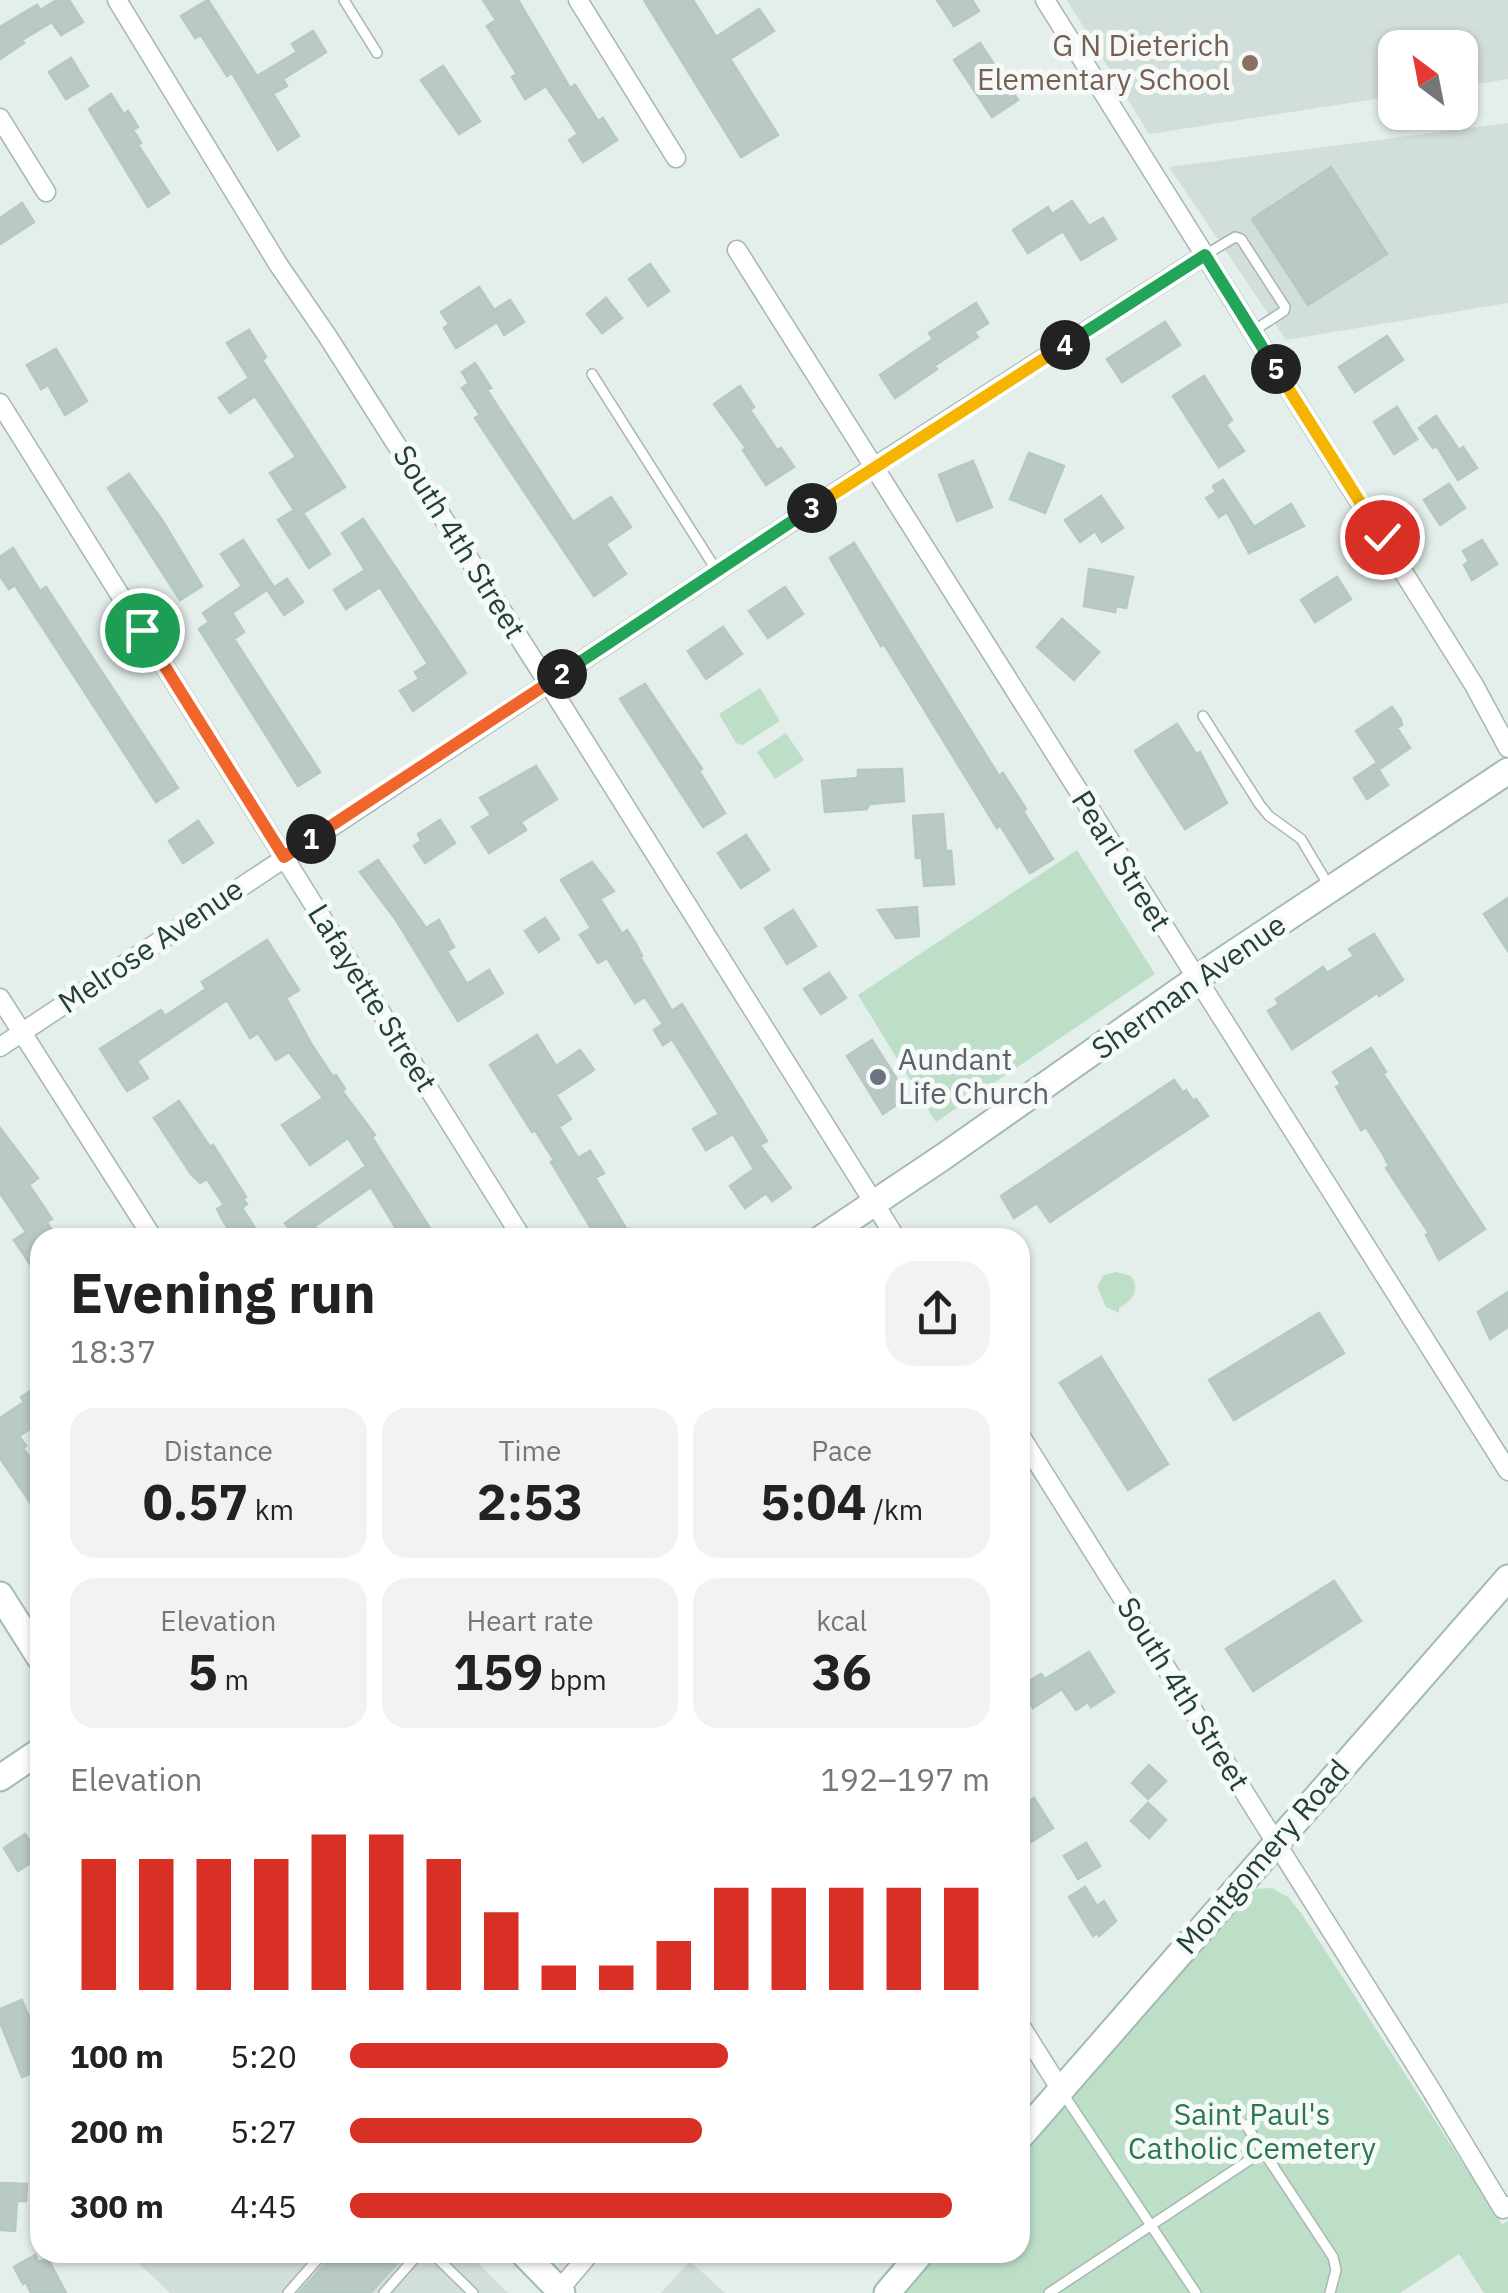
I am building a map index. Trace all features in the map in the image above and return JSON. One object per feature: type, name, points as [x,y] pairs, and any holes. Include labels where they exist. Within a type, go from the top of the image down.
[{"type":"street","name":"South 4th Street","points":[[118,0],[278,264],[548,683],[890,1228]]},
{"type":"street","points":[[578,0],[676,158]]},
{"type":"street","points":[[1045,0],[1474,686],[1508,748]]},
{"type":"street","points":[[0,118],[46,192]]},
{"type":"street","name":"Pearl Street","points":[[737,250],[1508,1471]]},
{"type":"street","name":"Melrose Avenue","points":[[0,1047],[717,571],[1205,255]]},
{"type":"street","name":"Lafayette Street","points":[[0,403],[516,1228]]},
{"type":"street","name":"Sherman Avenue","points":[[837,1228],[1331,888],[1508,772]]},
{"type":"street","points":[[0,998],[147,1228]]},
{"type":"street","name":"South 4th Street","points":[[1030,1451],[1505,2208]]},
{"type":"street","name":"Montgomery Road","points":[[1030,2126],[1508,1578]]},
{"type":"street","points":[[0,1595],[30,1642]]},
{"type":"street","points":[[0,1778],[30,1758]]},
{"type":"street","points":[[1030,2042],[1061,2090]]},
{"type":"street","points":[[533,2263],[560,2291],[582,2263]]},
{"type":"street","points":[[887,2293],[913,2263]]},
{"type":"lane","points":[[344,0],[377,53]]},
{"type":"lane","points":[[1205,255],[1235,237],[1241,239],[1285,307],[1284,312],[1253,331]]},
{"type":"lane","points":[[592,374],[717,571]]},
{"type":"lane","points":[[1203,716],[1260,805],[1301,839],[1331,888]]},
{"type":"lane","points":[[1061,2090],[1196,2293]]},
{"type":"lane","points":[[1246,2125],[1333,2257],[1336,2270],[1330,2293]]},
{"type":"lane","points":[[1049,2293],[1263,2151]]},
{"type":"lane","points":[[288,2293],[314,2263]]},
{"type":"lane","points":[[384,2293],[410,2263]]},
{"type":"lane","points":[[443,2263],[473,2293]]},
{"type":"shaded area","name":"G N Dieterich Elementary School","points":[[1067,0],[1508,0],[1508,79],[1478,84],[1478,30],[1378,30],[1378,99],[1149,134]]},
{"type":"shaded area","points":[[1508,123],[1508,303],[1286,340],[1169,167],[1478,130],[1478,127]]},
{"type":"shaded area","points":[[138,2263],[478,2263],[508,2293],[170,2293]]},
{"type":"shaded area","points":[[692,2263],[725,2293],[661,2293]]},
{"type":"green space","points":[[760,688],[780,721],[742,745],[736,743],[719,714]]},
{"type":"green space","points":[[786,733],[804,760],[775,779],[757,752]]},
{"type":"green space","points":[[1077,850],[1155,974],[936,1122],[858,995]]},
{"type":"green space","points":[[1116,1272],[1131,1276],[1135,1286],[1134,1295],[1119,1308],[1119,1313],[1106,1307],[1097,1286],[1104,1275]]},
{"type":"green space","name":"Saint Paul's Catholic Cemetery","points":[[1272,1888],[1288,1897],[1301,1913],[1502,2224],[1508,2221],[1508,2293],[1484,2293],[1459,2254],[1400,2293],[900,2293],[926,2263],[1030,2263],[1030,2142],[1242,1897],[1257,1889]]},
{"type":"building","points":[[57,0],[69,0],[83,22],[61,35],[52,22],[0,59],[0,27],[37,5],[40,10]]},
{"type":"building","points":[[208,0],[257,76],[297,52],[292,44],[313,31],[326,52],[283,79],[287,86],[273,94],[299,136],[278,150],[232,73],[227,76],[201,35],[195,38],[181,16]]},
{"type":"building","points":[[483,0],[518,0],[570,88],[575,85],[598,121],[603,118],[617,140],[583,162],[569,140],[578,134],[546,86],[525,99],[512,77],[517,74],[487,26],[496,20]]},
{"type":"building","points":[[644,0],[693,0],[716,37],[759,9],[774,31],[730,59],[778,135],[741,157]]},
{"type":"building","points":[[937,0],[972,0],[979,11],[954,26]]},
{"type":"building","points":[[980,43],[1018,100],[992,117],[954,60]]},
{"type":"building","points":[[71,58],[88,86],[66,99],[49,72]]},
{"type":"building","points":[[443,66],[480,121],[459,134],[421,80]]},
{"type":"building","points":[[111,94],[124,115],[128,111],[138,127],[133,130],[141,143],[138,145],[169,193],[148,207],[89,109]]},
{"type":"building","points":[[1331,167],[1387,254],[1308,305],[1252,219]]},
{"type":"building","points":[[1072,201],[1089,226],[1103,218],[1116,239],[1081,260],[1063,231],[1028,253],[1013,230],[1048,207],[1052,214]]},
{"type":"building","points":[[22,203],[34,222],[0,244],[0,218]]},
{"type":"building","points":[[650,264],[669,291],[648,306],[629,279]]},
{"type":"building","points":[[479,287],[494,310],[510,300],[524,322],[504,335],[497,322],[456,348],[444,328],[449,324],[441,312]]},
{"type":"building","points":[[606,298],[622,318],[602,333],[587,314]]},
{"type":"building","points":[[976,303],[988,323],[974,332],[978,337],[895,398],[880,375],[933,339],[929,333]]},
{"type":"building","points":[[1165,322],[1180,345],[1122,382],[1107,359]]},
{"type":"building","points":[[249,330],[266,357],[262,360],[345,487],[303,513],[330,554],[309,568],[278,520],[294,510],[270,473],[296,457],[255,396],[230,413],[219,398],[249,378],[227,343]]},
{"type":"building","points":[[1387,336],[1403,360],[1355,392],[1339,367]]},
{"type":"building","points":[[56,349],[87,401],[65,415],[48,385],[41,389],[27,365]]},
{"type":"building","points":[[475,363],[491,388],[487,390],[573,522],[611,497],[631,527],[606,544],[626,574],[594,596],[475,418],[480,415],[462,388],[469,383],[462,372]]},
{"type":"building","points":[[1204,376],[1232,420],[1226,425],[1244,451],[1219,467],[1173,396]]},
{"type":"building","points":[[740,386],[754,407],[750,410],[777,450],[781,448],[794,467],[766,485],[743,450],[746,448],[714,404]]},
{"type":"building","points":[[1397,407],[1417,439],[1394,454],[1374,422]]},
{"type":"building","points":[[1436,416],[1477,468],[1458,480],[1436,445],[1433,448],[1419,428]]},
{"type":"building","points":[[1029,453],[1064,466],[1045,513],[1010,499]]},
{"type":"building","points":[[973,461],[992,507],[957,521],[939,475]]},
{"type":"building","points":[[129,474],[202,586],[180,600],[108,488]]},
{"type":"building","points":[[1223,480],[1254,527],[1291,504],[1304,526],[1249,553],[1227,512],[1219,517],[1206,498],[1216,492],[1213,486]]},
{"type":"building","points":[[1449,484],[1465,508],[1440,525],[1424,500]]},
{"type":"building","points":[[1101,496],[1123,528],[1102,542],[1095,531],[1080,542],[1065,520]]},
{"type":"building","points":[[363,519],[466,673],[413,711],[400,691],[419,679],[415,672],[428,664],[380,587],[346,609],[334,590],[365,570],[342,533]]},
{"type":"building","points":[[243,540],[273,586],[232,613],[244,632],[234,639],[320,772],[298,786],[199,629],[209,622],[203,613],[242,586],[221,554]]},
{"type":"building","points":[[1482,540],[1497,564],[1472,580],[1464,565],[1469,561],[1463,551]]},
{"type":"building","points":[[854,543],[999,776],[1003,773],[1026,809],[1023,811],[1053,859],[1030,873],[1000,825],[997,828],[884,644],[881,646],[830,558]]},
{"type":"building","points":[[13,548],[40,591],[46,587],[178,788],[156,802],[15,585],[9,589],[0,576],[0,557]]},
{"type":"building","points":[[1089,569],[1133,577],[1126,608],[1116,606],[1115,612],[1084,606]]},
{"type":"building","points":[[1337,577],[1351,599],[1315,622],[1301,600]]},
{"type":"building","points":[[287,579],[303,602],[284,615],[268,591]]},
{"type":"building","points":[[785,587],[803,614],[768,638],[749,611]]},
{"type":"building","points":[[1062,619],[1099,652],[1074,680],[1037,647]]},
{"type":"building","points":[[723,627],[742,654],[706,679],[688,651]]},
{"type":"building","points":[[645,684],[702,769],[699,771],[725,813],[703,827],[620,699]]},
{"type":"building","points":[[1392,707],[1401,720],[1402,725],[1397,728],[1410,748],[1381,768],[1356,731]]},
{"type":"building","points":[[1177,724],[1196,754],[1200,752],[1227,803],[1185,829],[1135,751]]},
{"type":"building","points":[[1375,764],[1388,785],[1367,799],[1354,778]]},
{"type":"building","points":[[536,766],[557,799],[521,822],[526,830],[489,853],[472,827],[491,815],[480,798]]},
{"type":"building","points":[[902,769],[904,801],[825,812],[822,781],[858,778],[858,770]]},
{"type":"building","points":[[943,814],[954,884],[924,886],[922,858],[916,858],[913,816]]},
{"type":"building","points":[[440,820],[455,843],[425,863],[414,846],[421,841],[418,834]]},
{"type":"building","points":[[198,821],[213,843],[183,863],[169,841]]},
{"type":"building","points":[[746,835],[769,870],[741,888],[718,853]]},
{"type":"building","points":[[378,860],[426,928],[439,920],[454,947],[447,951],[467,984],[489,970],[503,993],[458,1021],[396,920],[360,872]]},
{"type":"building","points":[[592,862],[614,891],[600,899],[622,934],[627,930],[636,944],[672,1011],[682,1004],[767,1141],[760,1145],[791,1188],[772,1201],[766,1193],[745,1208],[730,1186],[754,1169],[733,1134],[706,1150],[693,1129],[719,1114],[672,1039],[663,1045],[654,1030],[663,1024],[645,997],[635,1003],[607,958],[598,963],[580,935],[591,928],[561,880]]},
{"type":"building","points":[[1508,898],[1508,951],[1484,914]]},
{"type":"building","points":[[917,907],[919,936],[896,938],[878,910]]},
{"type":"building","points":[[793,910],[816,946],[787,964],[765,928]]},
{"type":"building","points":[[545,918],[559,939],[539,952],[525,931]]},
{"type":"building","points":[[1374,934],[1403,980],[1292,1049],[1268,1011],[1279,1004],[1276,999],[1323,967],[1327,973],[1354,956],[1349,949]]},
{"type":"building","points":[[267,940],[299,990],[286,998],[312,1045],[375,1135],[372,1137],[430,1228],[396,1228],[371,1187],[316,1228],[288,1228],[285,1223],[366,1166],[348,1138],[310,1165],[282,1125],[323,1098],[289,1052],[276,1060],[258,1033],[250,1038],[227,1000],[137,1061],[148,1078],[127,1091],[100,1049],[161,1010],[165,1016],[206,989],[202,982]]},
{"type":"building","points":[[829,973],[846,998],[821,1014],[804,989]]},
{"type":"building","points":[[537,1035],[556,1066],[580,1050],[594,1070],[556,1095],[571,1119],[559,1127],[578,1158],[590,1151],[604,1173],[595,1178],[626,1228],[591,1228],[551,1162],[554,1160],[490,1065]]},
{"type":"building","name":"Aundant Life Church","points":[[872,1040],[908,1097],[883,1114],[847,1056]]},
{"type":"building","points":[[1371,1048],[1386,1072],[1383,1074],[1485,1229],[1439,1260],[1426,1235],[1429,1233],[1386,1168],[1389,1166],[1383,1154],[1366,1127],[1361,1130],[1336,1087],[1341,1084],[1333,1072]]},
{"type":"building","points":[[1174,1080],[1208,1116],[1050,1222],[1037,1203],[1014,1218],[1001,1196]]},
{"type":"building","points":[[179,1101],[246,1197],[243,1199],[247,1204],[242,1208],[255,1228],[228,1228],[217,1209],[224,1205],[207,1179],[200,1183],[191,1174],[154,1118]]},
{"type":"building","points":[[0,1128],[38,1178],[29,1185],[52,1219],[47,1222],[50,1228],[30,1228],[30,1264],[14,1240],[26,1232],[0,1193]]},
{"type":"building","points":[[1508,1292],[1508,1327],[1490,1339],[1478,1312]]},
{"type":"building","points":[[1319,1313],[1344,1353],[1234,1420],[1209,1380]]},
{"type":"building","points":[[1101,1357],[1168,1464],[1128,1490],[1060,1383]]},
{"type":"building","points":[[30,1391],[30,1429],[19,1436],[30,1458],[30,1502],[0,1458],[0,1418],[24,1402],[21,1397]]},
{"type":"building","points":[[1334,1581],[1361,1621],[1253,1691],[1226,1649]]},
{"type":"building","points":[[1089,1652],[1114,1692],[1091,1707],[1088,1702],[1076,1710],[1062,1689],[1033,1708],[1030,1681],[1041,1674],[1045,1679]]},
{"type":"building","points":[[1149,1765],[1166,1781],[1148,1799],[1132,1783]]},
{"type":"building","points":[[1034,1798],[1053,1828],[1031,1842],[1030,1840],[1030,1801]]},
{"type":"building","points":[[1148,1803],[1166,1820],[1149,1838],[1131,1821]]},
{"type":"building","points":[[25,1834],[30,1842],[30,1863],[18,1871],[4,1848]]},
{"type":"building","points":[[1086,1843],[1100,1866],[1078,1879],[1064,1856]]},
{"type":"building","points":[[1085,1887],[1097,1906],[1104,1901],[1116,1921],[1099,1936],[1093,1936],[1069,1897]]},
{"type":"building","points":[[22,2000],[30,2020],[30,2074],[22,2077],[0,2022],[0,2009]]},
{"type":"building","points":[[0,2183],[27,2184],[26,2201],[17,2201],[15,2231],[0,2230]]},
{"type":"building","points":[[30,2258],[30,2263],[50,2263],[66,2293],[31,2293],[14,2267]]},
{"type":"building","points":[[326,2263],[397,2263],[370,2293],[299,2293]]},
{"type":"place","name":"G N Dieterich Elementary School","points":[[1250,63]]},
{"type":"place","name":"Aundant Life Church","points":[[878,1077]]},
{"type":"route","points":[[142,630],[284,857],[1205,255],[1382,537]]}]
